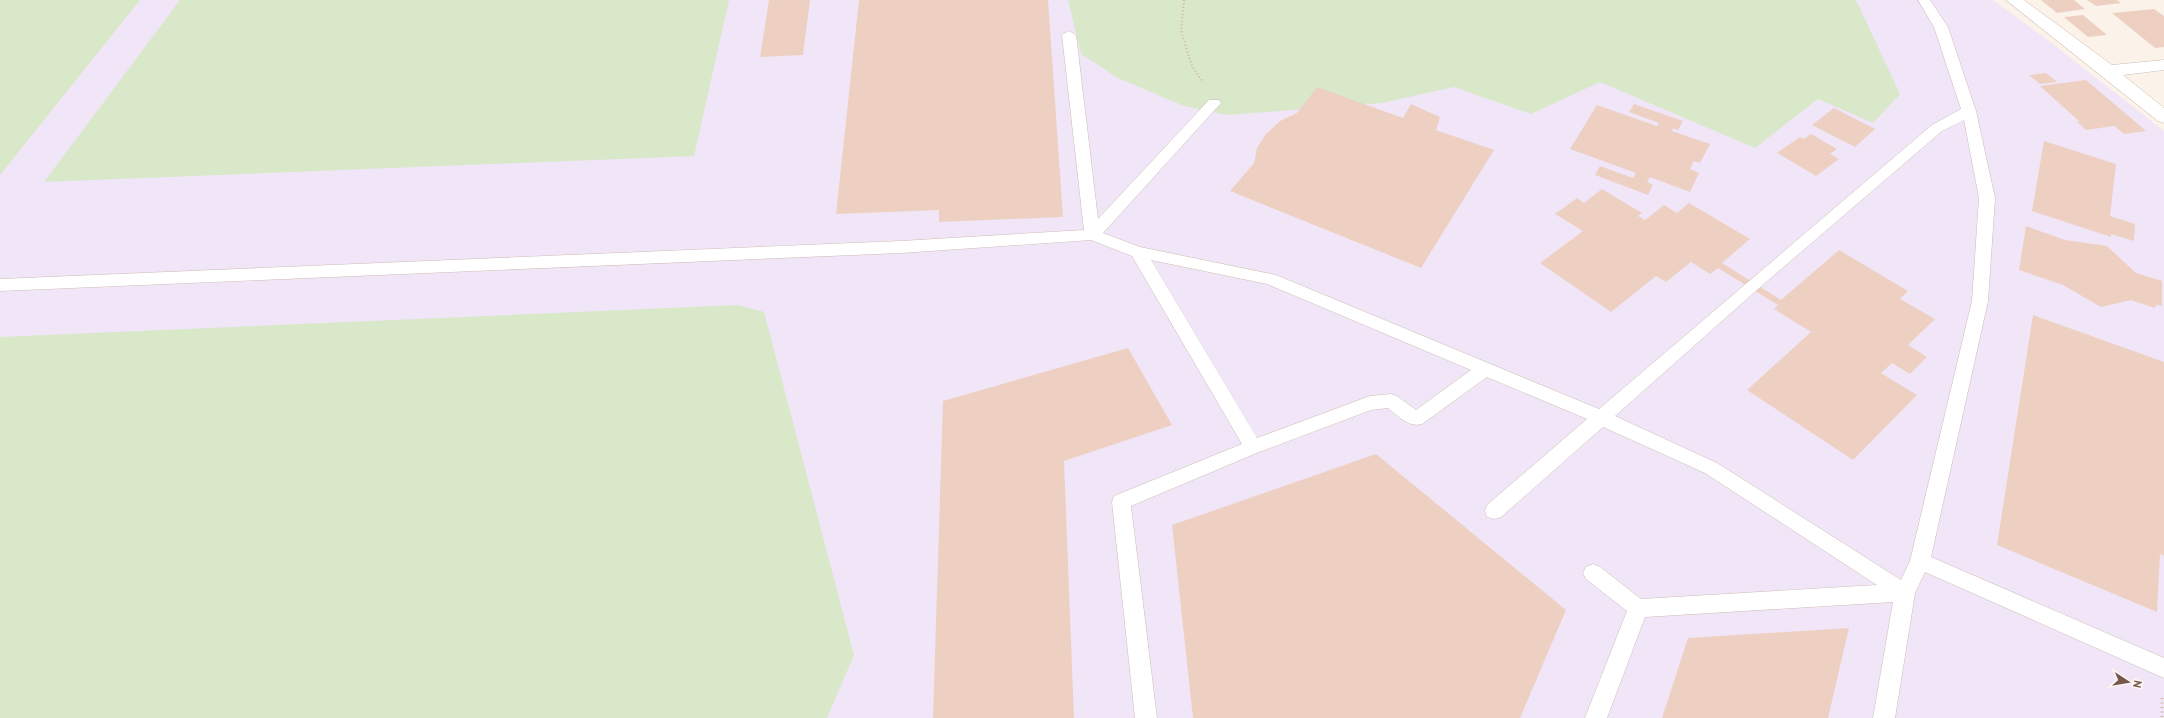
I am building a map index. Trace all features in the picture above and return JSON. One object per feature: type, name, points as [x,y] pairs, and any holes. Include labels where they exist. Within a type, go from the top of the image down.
[{"type":"street","points":[[2014,0],[2108,71],[2164,117]]},
{"type":"street","points":[[2108,71],[2164,65]]},
{"type":"lane","points":[[1884,718],[1905,593],[1920,561],[1980,301],[1987,198],[1969,111],[1941,28],[1924,0]]},
{"type":"lane","points":[[1069,35],[1092,235]]},
{"type":"lane","points":[[1092,235],[1214,103]]},
{"type":"lane","points":[[1494,511],[1937,128],[1969,111]]},
{"type":"lane","points":[[0,285],[893,247],[1092,235],[1138,252],[1270,280],[1486,368],[1602,418],[1711,468],[1905,593]]},
{"type":"lane","points":[[1138,252],[1253,447]]},
{"type":"lane","points":[[1146,718],[1121,502],[1253,447],[1370,403],[1391,402],[1416,419],[1486,368]]},
{"type":"lane","points":[[1920,561],[2164,668]]},
{"type":"lane","points":[[1593,573],[1638,608],[1805,596],[1905,593]]},
{"type":"lane","points":[[1596,718],[1638,608]]},
{"type":"path","points":[[1184,0],[1182,31],[1192,66],[1214,103]]},
{"type":"shaded area","points":[[0,0],[1993,0],[2053,44],[2164,131],[2164,718],[0,718]]},
{"type":"green space","points":[[0,0],[140,0],[0,175]]},
{"type":"green space","points":[[180,0],[729,0],[694,156],[44,182]]},
{"type":"green space","points":[[1068,0],[1854,0],[1857,2],[1900,94],[1873,123],[1818,99],[1755,148],[1600,82],[1531,114],[1454,87],[1382,103],[1227,115],[1184,106],[1118,78],[1081,54]]},
{"type":"green space","points":[[738,305],[764,312],[854,655],[827,718],[0,718],[0,337]]},
{"type":"building","points":[[769,0],[810,0],[803,55],[760,57]]},
{"type":"building","points":[[859,0],[1048,0],[1063,217],[939,222],[939,210],[836,214]]},
{"type":"building","points":[[2041,0],[2074,0],[2085,9],[2057,13]]},
{"type":"building","points":[[2087,0],[2117,0],[2121,3],[2096,6]]},
{"type":"building","points":[[2154,9],[2164,16],[2164,47],[2155,48],[2112,13]]},
{"type":"building","points":[[2083,15],[2107,35],[2088,37],[2064,17]]},
{"type":"building","points":[[2046,73],[2057,82],[2040,84],[2029,75]]},
{"type":"building","points":[[2086,80],[2146,131],[2124,134],[2114,126],[2086,130],[2077,122],[2080,122],[2040,86]]},
{"type":"building","points":[[1317,87],[1403,118],[1411,104],[1440,117],[1436,130],[1494,150],[1421,268],[1230,191],[1254,163],[1257,148],[1266,134],[1280,121],[1297,113]]},
{"type":"building","points":[[1634,104],[1683,121],[1678,130],[1673,128],[1672,131],[1710,144],[1700,163],[1694,161],[1690,169],[1699,173],[1690,192],[1650,177],[1647,182],[1653,185],[1648,195],[1595,175],[1600,166],[1633,178],[1636,173],[1570,149],[1597,105],[1657,126],[1659,123],[1629,112]]},
{"type":"building","points":[[1834,108],[1875,129],[1855,147],[1812,125]]},
{"type":"building","points":[[1811,134],[1837,149],[1830,154],[1839,159],[1816,176],[1777,153],[1800,137],[1804,139]]},
{"type":"building","points":[[2044,141],[2116,164],[2110,216],[2135,224],[2134,241],[2111,234],[2111,237],[2032,211]]},
{"type":"building","points":[[1602,189],[1642,213],[1638,216],[1645,220],[1664,205],[1677,213],[1689,203],[1750,239],[1722,263],[1781,300],[1839,250],[1908,291],[1900,299],[1935,319],[1908,345],[1927,357],[1910,374],[1892,363],[1881,373],[1917,395],[1853,460],[1747,390],[1811,332],[1774,309],[1778,305],[1718,268],[1710,274],[1691,262],[1666,282],[1656,276],[1611,312],[1540,263],[1583,231],[1555,214],[1577,198],[1584,203]]},
{"type":"building","points":[[2026,226],[2065,240],[2107,246],[2136,273],[2162,281],[2162,306],[2156,305],[2155,308],[2131,300],[2101,307],[2063,285],[2019,270]]},
{"type":"building","points":[[2033,315],[2164,362],[2164,556],[2160,554],[2157,612],[1997,545]]},
{"type":"building","points":[[1128,348],[1172,425],[1064,461],[1074,718],[933,718],[943,401]]},
{"type":"building","points":[[1376,454],[1566,610],[1520,718],[1193,718],[1172,525]]},
{"type":"building","points":[[1849,628],[1828,718],[1662,718],[1688,638]]}]
